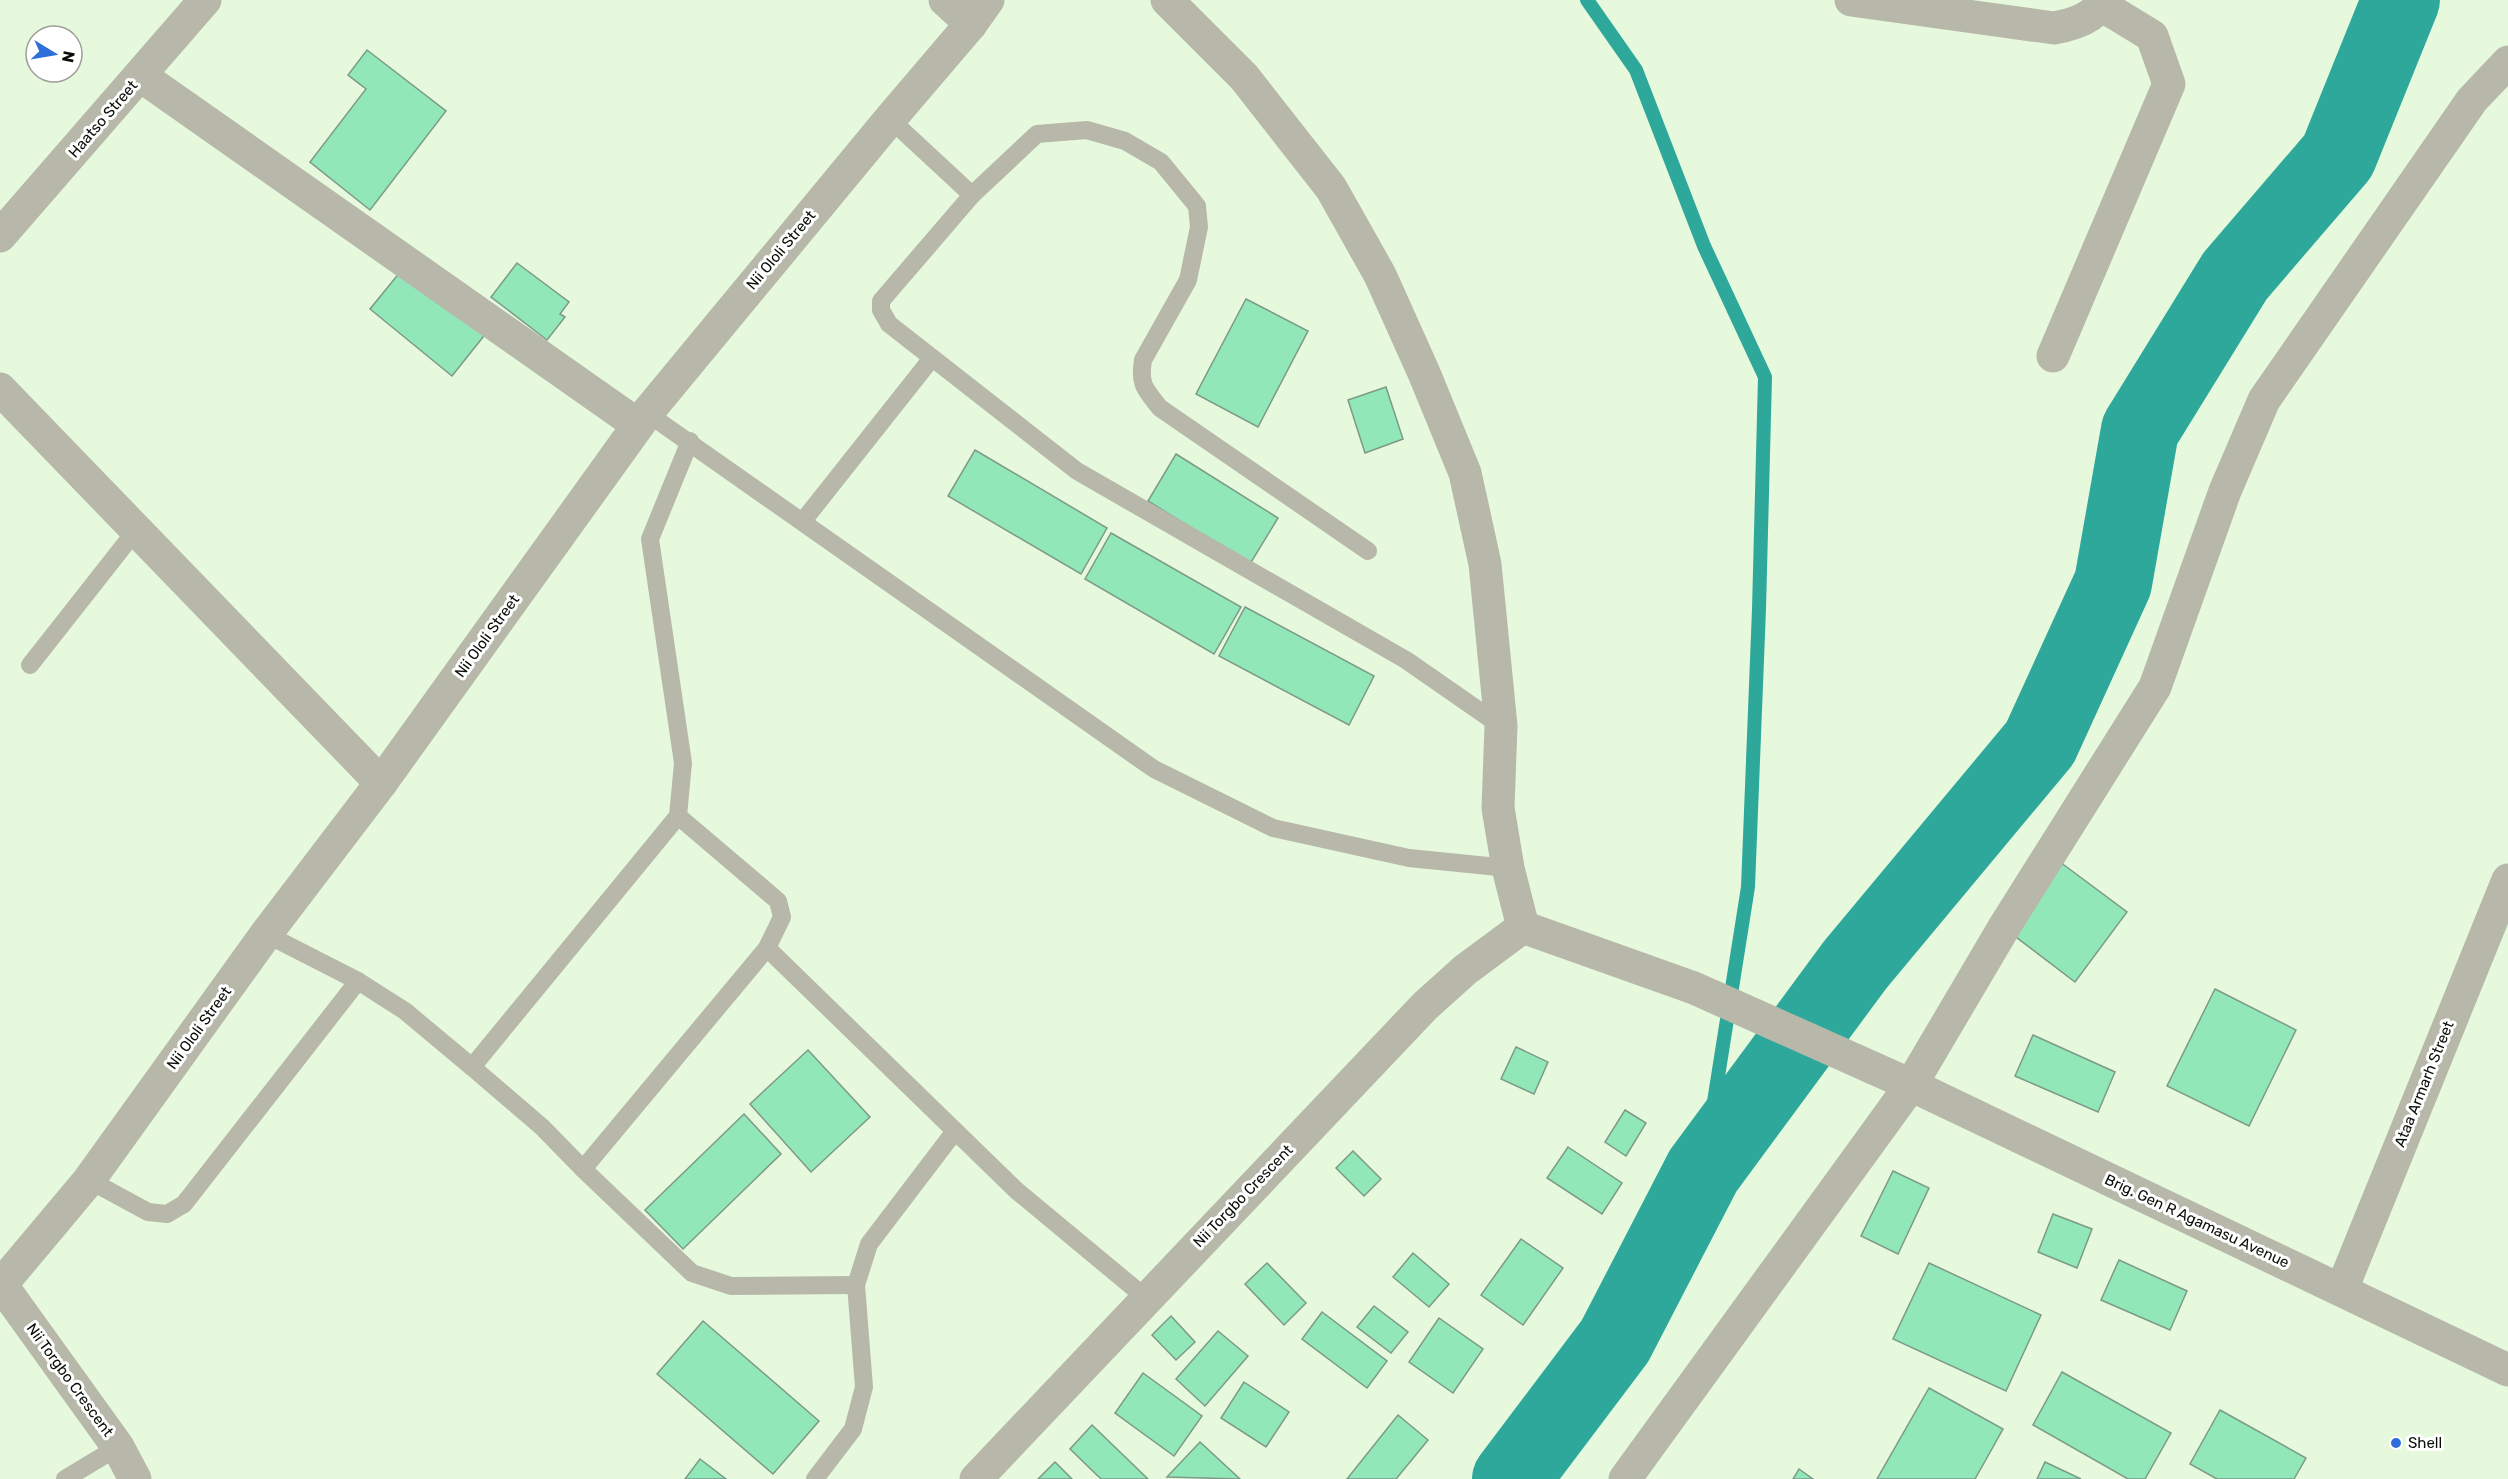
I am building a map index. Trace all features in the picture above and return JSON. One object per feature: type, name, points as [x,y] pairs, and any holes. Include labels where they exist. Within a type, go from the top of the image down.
[{"type":"street","name":"Haatso Street","points":[[0,236],[205,0]]},
{"type":"street","points":[[945,0],[980,12]]},
{"type":"street","points":[[1167,0],[1244,77],[1323,179],[1380,274],[1465,473],[1485,564],[1501,726],[1498,808],[1508,867],[1523,927]]},
{"type":"street","points":[[1851,0],[2054,28],[2083,19],[2102,3],[2152,36],[2169,84],[2053,356]]},
{"type":"street","name":"Nii Ololi Street","points":[[1,1284],[89,1180],[266,934],[381,783],[643,419],[980,12]]},
{"type":"street","points":[[1625,1479],[2006,924],[2155,687],[2225,491],[2264,400],[2472,100],[2508,62]]},
{"type":"street","points":[[141,76],[643,419]]},
{"type":"street","points":[[0,389],[381,783]]},
{"type":"street","name":"Ataa Armarh Street","points":[[2342,1289],[2508,880]]},
{"type":"street","name":"Brig. Gen R Agamasu Avenue","points":[[1523,927],[1694,988],[1898,1079],[2508,1370]]},
{"type":"street","name":"Nii Torgbo Crescent","points":[[976,1479],[1425,1006],[1466,970],[1523,927]]},
{"type":"street","name":"Nii Torgbo Crescent","points":[[1,1284],[118,1447],[135,1479]]},
{"type":"lane","points":[[890,119],[972,195]]},
{"type":"lane","points":[[1368,551],[1160,408],[1144,387],[1141,375],[1143,360],[1188,280],[1199,227],[1197,206],[1161,162],[1125,141],[1087,130],[1037,134],[972,195],[881,301],[881,310],[889,324],[1077,471],[1406,660],[1501,726]]},
{"type":"lane","points":[[803,522],[932,358]]},
{"type":"lane","points":[[643,419],[690,441],[1154,769],[1273,828],[1409,858],[1508,867]]},
{"type":"lane","points":[[472,1067],[678,816],[682,763],[650,539],[690,441]]},
{"type":"lane","points":[[30,665],[137,530]]},
{"type":"lane","points":[[583,1169],[767,948],[782,917],[778,901],[678,816]]},
{"type":"lane","points":[[266,934],[358,981],[405,1011],[542,1127],[692,1273],[731,1286],[856,1286]]},
{"type":"lane","points":[[767,948],[1017,1191],[1146,1298]]},
{"type":"lane","points":[[89,1180],[148,1212],[167,1214],[184,1204],[358,981]]},
{"type":"lane","points":[[815,1479],[853,1429],[864,1387],[856,1286],[869,1244],[956,1131]]},
{"type":"lane","points":[[65,1479],[118,1447]]},
{"type":"building","points":[[367,50],[446,111],[370,210],[310,162],[366,89],[348,75]]},
{"type":"building","points":[[517,263],[569,302],[560,314],[565,317],[547,340],[491,297]]},
{"type":"building","points":[[405,266],[487,332],[452,376],[370,309]]},
{"type":"building","points":[[1246,299],[1308,331],[1258,427],[1196,394]]},
{"type":"building","points":[[1386,387],[1403,439],[1365,453],[1348,400]]},
{"type":"building","points":[[975,450],[1107,528],[1081,574],[948,496]]},
{"type":"building","points":[[1176,454],[1278,518],[1250,564],[1148,501]]},
{"type":"building","points":[[1111,533],[1241,607],[1214,654],[1085,579]]},
{"type":"building","points":[[1245,607],[1374,676],[1349,725],[1219,656]]},
{"type":"building","points":[[2060,862],[2127,912],[2075,982],[2008,931]]},
{"type":"building","points":[[2215,989],[2296,1030],[2249,1126],[2167,1086]]},
{"type":"building","points":[[2033,1035],[2115,1072],[2098,1112],[2015,1076]]},
{"type":"building","points":[[1516,1047],[1548,1062],[1534,1094],[1501,1079]]},
{"type":"building","points":[[808,1050],[870,1117],[811,1172],[750,1104]]},
{"type":"building","points":[[1625,1110],[1646,1123],[1626,1156],[1605,1142]]},
{"type":"building","points":[[744,1114],[781,1154],[683,1249],[645,1210]]},
{"type":"building","points":[[1568,1147],[1622,1183],[1602,1214],[1547,1178]]},
{"type":"building","points":[[1353,1151],[1381,1179],[1364,1196],[1336,1168]]},
{"type":"building","points":[[1893,1171],[1929,1188],[1898,1254],[1861,1236]]},
{"type":"building","points":[[2053,1214],[2092,1229],[2077,1268],[2038,1252]]},
{"type":"building","points":[[1521,1239],[1563,1268],[1523,1325],[1481,1295]]},
{"type":"building","points":[[1413,1253],[1449,1284],[1429,1307],[1393,1277]]},
{"type":"building","points":[[2119,1260],[2187,1291],[2170,1330],[2101,1300]]},
{"type":"building","points":[[1267,1263],[1306,1303],[1284,1325],[1245,1284]]},
{"type":"building","points":[[1929,1263],[2041,1315],[2006,1391],[1893,1339]]},
{"type":"building","points":[[1374,1306],[1408,1332],[1391,1353],[1357,1327]]},
{"type":"building","points":[[1322,1312],[1387,1361],[1367,1388],[1302,1339]]},
{"type":"building","points":[[1171,1316],[1195,1342],[1176,1360],[1152,1335]]},
{"type":"building","points":[[1439,1318],[1483,1349],[1453,1393],[1409,1362]]},
{"type":"building","points":[[703,1321],[819,1421],[773,1474],[657,1374]]},
{"type":"building","points":[[1218,1331],[1248,1356],[1205,1406],[1176,1379]]},
{"type":"building","points":[[2062,1372],[2171,1433],[2145,1479],[2128,1479],[2033,1425]]},
{"type":"building","points":[[1143,1373],[1202,1416],[1174,1456],[1115,1413]]},
{"type":"building","points":[[1244,1382],[1289,1412],[1266,1447],[1221,1418]]},
{"type":"building","points":[[1929,1388],[2003,1429],[1975,1479],[1877,1479]]},
{"type":"building","points":[[2220,1410],[2306,1458],[2294,1479],[2217,1479],[2190,1464]]},
{"type":"building","points":[[1398,1415],[1428,1440],[1396,1479],[1347,1479]]},
{"type":"building","points":[[1092,1425],[1148,1479],[1101,1479],[1070,1449]]},
{"type":"building","points":[[1200,1442],[1240,1479],[1167,1477]]},
{"type":"building","points":[[700,1459],[726,1479],[685,1479]]},
{"type":"building","points":[[1055,1462],[1072,1479],[1038,1479]]},
{"type":"building","points":[[2045,1462],[2081,1479],[2037,1479]]},
{"type":"building","points":[[1799,1469],[1813,1479],[1793,1479]]},
{"type":"waterway","points":[[1587,0],[1636,70],[1704,246],[1765,377],[1748,887],[1703,1171]]},
{"type":"waterway","points":[[1511,1479],[1615,1341],[1703,1171],[1855,965],[2040,743],[2113,583],[2140,430],[2235,276],[2338,156],[2401,0]]},
{"type":"place","name":"Shell","points":[[2396,1443]]}]
